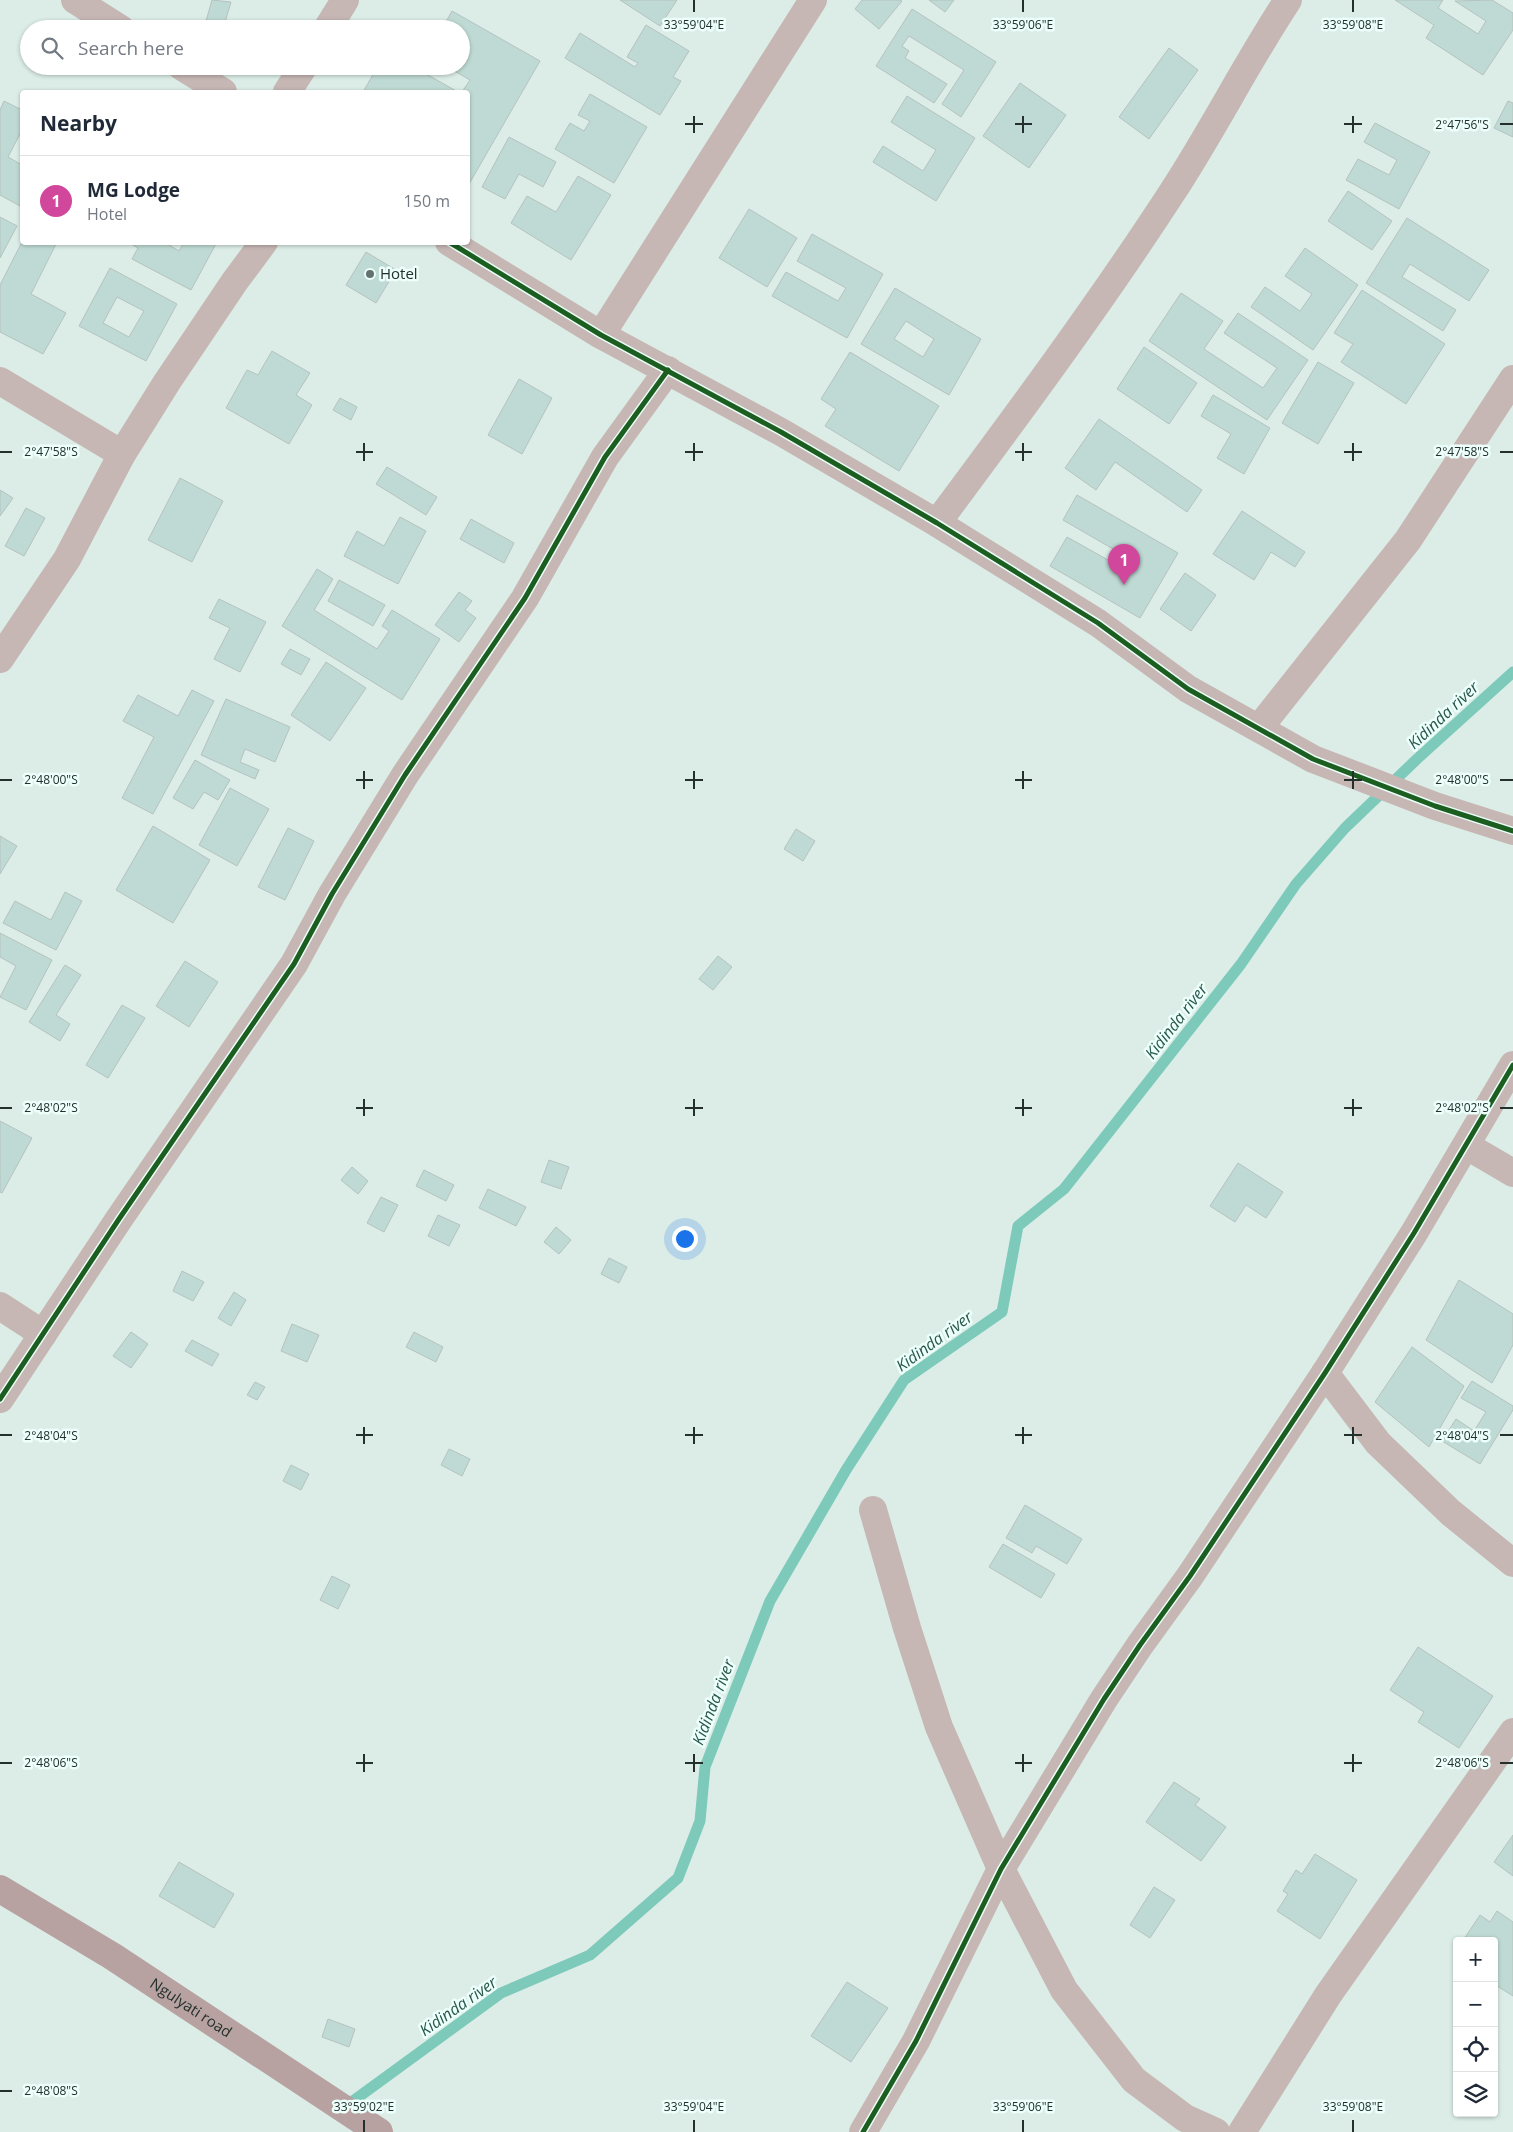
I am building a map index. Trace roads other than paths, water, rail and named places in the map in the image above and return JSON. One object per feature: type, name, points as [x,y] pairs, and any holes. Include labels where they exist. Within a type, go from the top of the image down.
[{"type":"main road","name":"Ngulyati road","points":[[0,1889],[112,1956],[379,2132]]},
{"type":"street","points":[[74,0],[106,20]]},
{"type":"street","points":[[333,20],[345,0]]},
{"type":"street","points":[[601,335],[813,0]]},
{"type":"street","points":[[937,523],[1051,370],[1174,190],[1265,35],[1288,0]]},
{"type":"street","points":[[195,75],[219,90]]},
{"type":"street","points":[[288,90],[298,75]]},
{"type":"street","points":[[0,659],[66,559],[122,454],[167,382],[235,281],[262,245]]},
{"type":"street","points":[[454,245],[601,335],[781,432],[937,523],[1098,623],[1188,689],[1314,759],[1435,806],[1513,831]]},
{"type":"street","points":[[0,1399],[119,1219],[294,964],[332,894],[405,774],[525,598],[605,456],[668,370]]},
{"type":"street","points":[[1260,728],[1408,540],[1513,378]]},
{"type":"street","points":[[0,381],[122,454]]},
{"type":"street","points":[[863,2132],[916,2041],[1001,1870],[1109,1691],[1190,1576],[1325,1373],[1414,1233],[1513,1065]]},
{"type":"street","points":[[1466,1146],[1513,1174]]},
{"type":"street","points":[[0,1306],[43,1334]]},
{"type":"street","points":[[1325,1373],[1378,1443],[1451,1512],[1513,1563]]},
{"type":"street","points":[[873,1510],[906,1628],[938,1727],[1001,1870],[1064,1990],[1134,2080],[1185,2118],[1216,2132]]},
{"type":"street","points":[[1242,2132],[1328,1994],[1513,1732]]},
{"type":"waterway","name":"Kidinda river","points":[[353,2101],[501,1993],[590,1955],[678,1878],[700,1821],[705,1767],[770,1601],[846,1470],[904,1380],[1002,1312],[1018,1226],[1064,1189],[1241,964],[1296,884],[1345,828],[1417,759],[1513,672]]},
{"type":"place","name":"Hotel","points":[[370,274]]},
{"type":"place","name":"MG Lodge","points":[[1124,585]]}]
